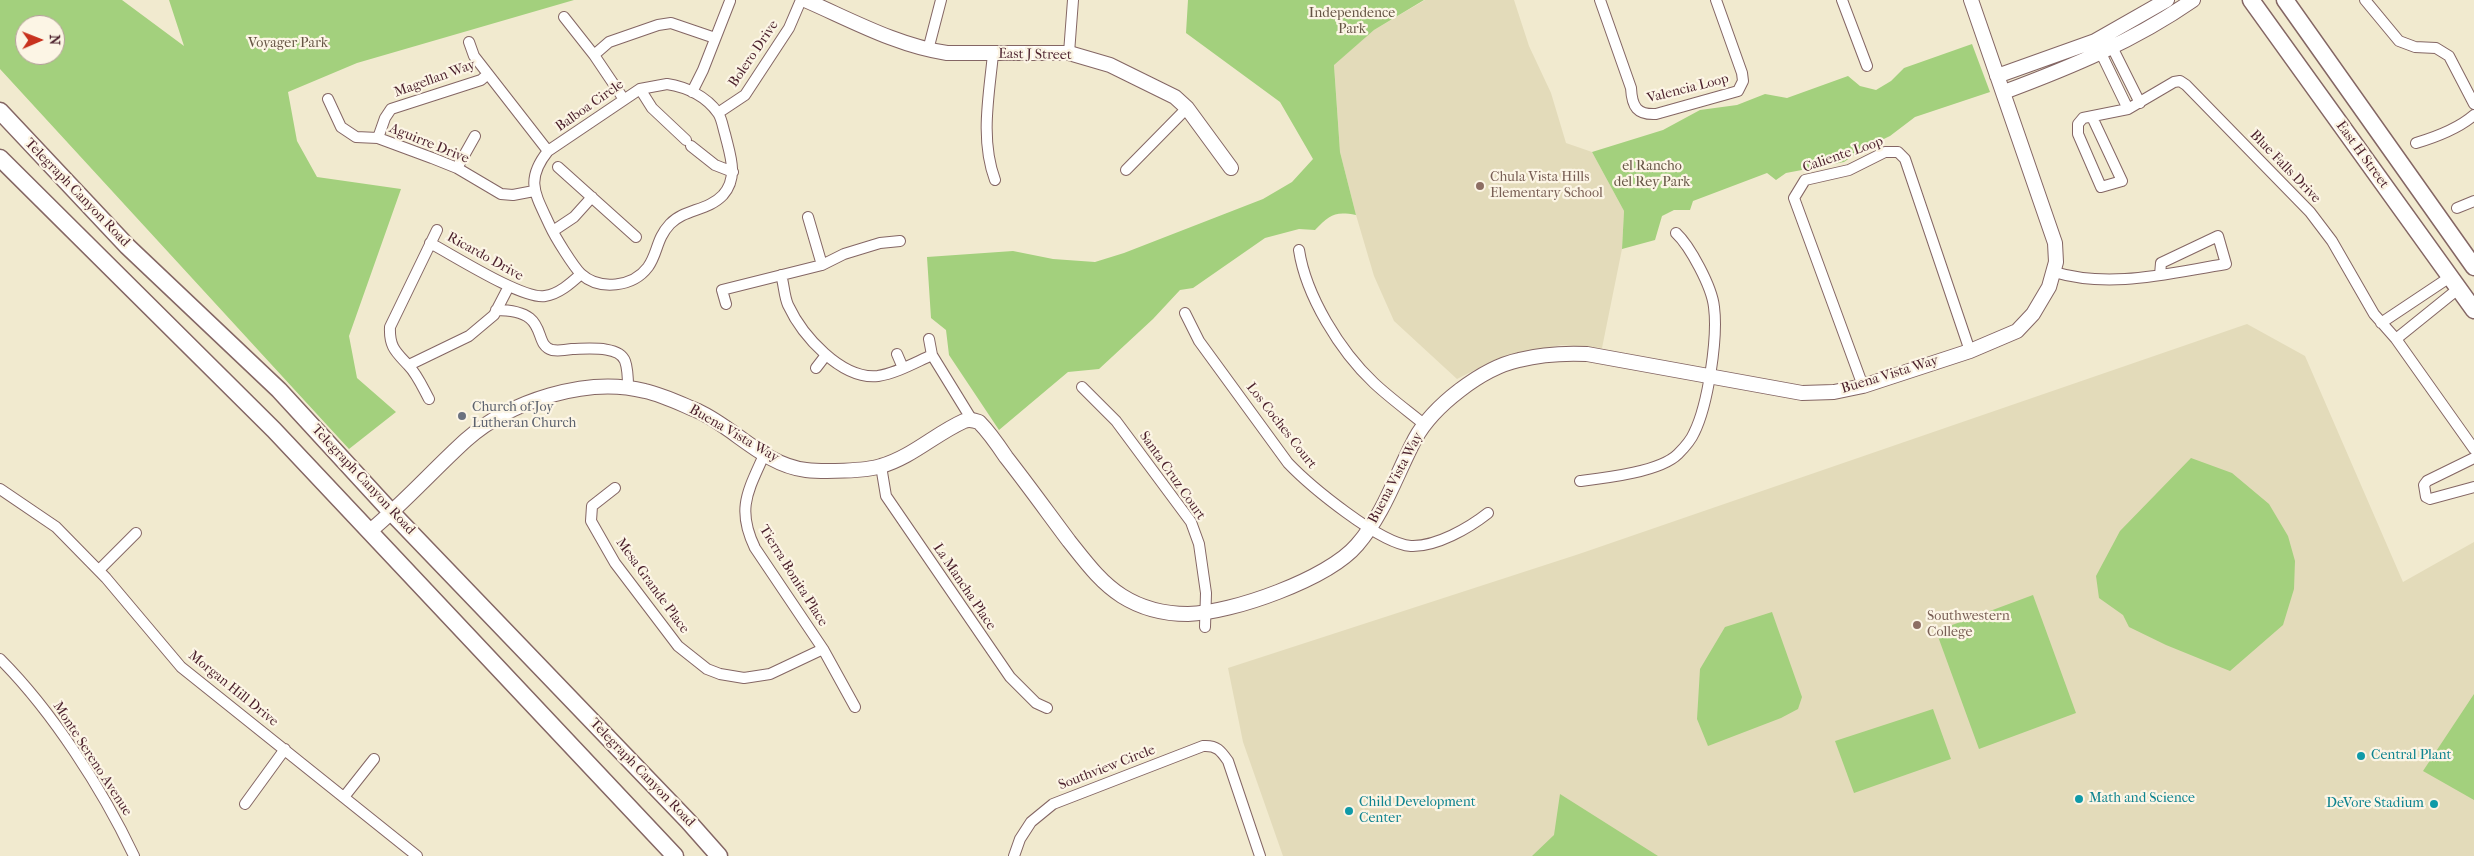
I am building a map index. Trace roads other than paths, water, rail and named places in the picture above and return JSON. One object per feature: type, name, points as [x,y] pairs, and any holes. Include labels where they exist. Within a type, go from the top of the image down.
[{"type":"main road","name":"East H Street","points":[[2251,0],[2474,310]]},
{"type":"main road","name":"East H Street","points":[[2285,0],[2472,261]]},
{"type":"main road","name":"Telegraph Canyon Road","points":[[0,111],[127,246],[279,390],[392,513],[688,821],[719,856]]},
{"type":"main road","name":"Telegraph Canyon Road","points":[[0,158],[274,430],[675,856]]},
{"type":"street","name":"East J Street","points":[[803,0],[928,50],[947,54],[1069,53],[1110,65],[1146,81],[1174,97],[1187,108],[1231,168]]},
{"type":"street","name":"Bolero Drive","points":[[718,114],[745,95],[789,28],[803,0]]},
{"type":"street","points":[[928,50],[941,0]]},
{"type":"street","points":[[1069,53],[1074,0]]},
{"type":"street","name":"Valencia Loop","points":[[1600,0],[1631,88],[1632,102],[1638,111],[1651,114],[1738,91],[1743,81],[1742,73],[1716,0]]},
{"type":"street","points":[[1842,0],[1866,66]]},
{"type":"street","name":"Buena Vista Way","points":[[370,531],[392,513],[466,440],[487,424],[530,403],[573,388],[628,388],[661,396],[700,413],[764,454],[806,470],[881,466],[917,451],[957,425],[972,420],[983,426],[1036,499],[1091,569],[1109,586],[1130,600],[1158,610],[1178,614],[1206,612],[1248,602],[1296,584],[1327,569],[1356,546],[1386,503],[1416,438],[1425,425],[1449,400],[1473,381],[1517,360],[1557,353],[1587,354],[1802,393],[1834,392],[1863,386],[1970,351],[2017,331],[2033,314],[2046,295],[2054,272],[2056,252],[2053,233],[1970,0]]},
{"type":"street","points":[[1997,76],[2104,44],[2168,0]]},
{"type":"street","points":[[2004,92],[2104,44],[2165,20],[2193,0]]},
{"type":"street","points":[[2365,0],[2399,41],[2415,47],[2436,48],[2449,56],[2474,104]]},
{"type":"street","points":[[692,92],[730,1]]},
{"type":"street","points":[[564,17],[594,55],[623,98]]},
{"type":"street","points":[[594,55],[610,42],[658,25],[671,23],[715,38]]},
{"type":"street","points":[[469,42],[474,56],[548,151]]},
{"type":"street","points":[[2104,44],[2140,103]]},
{"type":"street","points":[[2104,44],[2128,109]]},
{"type":"street","points":[[992,54],[986,138],[990,165],[995,180]]},
{"type":"street","name":"Magellan Way","points":[[378,138],[385,118],[391,109],[482,80],[488,74]]},
{"type":"street","name":"Blue Falls Drive","points":[[2092,117],[2128,109],[2174,82],[2180,81],[2186,85],[2310,212],[2332,241],[2374,314],[2396,340],[2474,449]]},
{"type":"street","name":"Balboa Circle","points":[[534,191],[532,183],[539,163],[548,151],[623,98],[640,89],[667,84],[679,86],[702,97],[718,114],[733,164],[732,172]]},
{"type":"street","points":[[534,191],[553,231],[581,274],[602,284],[616,286],[638,278],[649,266],[661,234],[673,221],[682,215],[706,208],[723,195],[732,172],[715,165],[688,143],[652,108],[640,89]]},
{"type":"street","name":"Aguirre Drive","points":[[328,99],[341,127],[356,137],[378,138],[457,168],[501,194],[513,195],[534,191]]},
{"type":"street","points":[[1126,170],[1187,108]]},
{"type":"street","points":[[2416,142],[2434,137],[2466,122],[2474,115]]},
{"type":"street","points":[[2092,117],[2108,146],[2122,181],[2101,187],[2088,153],[2078,134],[2078,124],[2083,118],[2092,117]]},
{"type":"street","points":[[457,168],[474,136]]},
{"type":"street","name":"Caliente Loop","points":[[1863,386],[1794,198],[1805,180],[1849,170],[1885,152],[1898,152],[1905,159],[1970,351]]},
{"type":"street","points":[[558,167],[636,237]]},
{"type":"street","points":[[553,231],[574,217],[592,197]]},
{"type":"street","points":[[2457,208],[2474,201]]},
{"type":"street","points":[[808,217],[822,265]]},
{"type":"street","points":[[429,399],[409,365],[397,355],[389,338],[390,327],[437,230]]},
{"type":"street","points":[[1580,481],[1635,472],[1669,460],[1677,455],[1694,435],[1701,415],[1715,332],[1714,304],[1693,254],[1686,242],[1676,233]]},
{"type":"street","points":[[2054,272],[2070,276],[2107,280],[2128,280],[2226,264],[2218,236],[2161,263],[2160,274]]},
{"type":"street","points":[[726,304],[722,290],[822,265],[844,254],[880,243],[900,242]]},
{"type":"street","name":"Ricardo Drive","points":[[430,243],[498,279],[508,288],[528,295],[547,296],[567,286],[581,274]]},
{"type":"street","points":[[1299,250],[1304,276],[1320,313],[1372,381],[1425,425]]},
{"type":"street","points":[[781,275],[788,305],[815,345],[838,365],[859,374],[876,376],[903,368],[932,355]]},
{"type":"street","points":[[2381,323],[2454,283]]},
{"type":"street","points":[[2396,340],[2454,283]]},
{"type":"street","points":[[409,365],[469,336],[496,310],[508,288]]},
{"type":"street","points":[[496,310],[522,312],[537,323],[543,344],[552,350],[602,350],[620,354],[625,361],[628,388]]},
{"type":"street","name":"Los Coches Court","points":[[1185,314],[1200,342],[1288,463],[1306,481],[1370,527],[1399,544],[1413,546],[1457,533],[1488,513]]},
{"type":"street","points":[[929,339],[932,355],[972,420]]},
{"type":"street","points":[[897,354],[903,368]]},
{"type":"street","points":[[816,368],[826,355]]},
{"type":"street","name":"Santa Cruz Court","points":[[1082,387],[1116,421],[1191,522],[1199,544],[1206,593],[1205,627]]},
{"type":"street","name":"Tierra Bonita Place","points":[[764,454],[746,496],[744,511],[747,532],[755,548],[823,649],[855,707]]},
{"type":"street","points":[[2474,458],[2427,481],[2424,485],[2426,498],[2430,499],[2474,487]]},
{"type":"street","name":"La Mancha Place","points":[[881,466],[886,496],[1008,676],[1036,703],[1047,708]]},
{"type":"street","name":"Mesa Grande Place","points":[[614,488],[592,506],[591,521],[615,563],[678,646],[708,669],[720,674],[744,678],[770,674],[823,649]]},
{"type":"street","name":"Morgan Hill Drive","points":[[1,491],[56,527],[99,570],[182,667],[285,748],[344,797],[405,852],[417,856]]},
{"type":"street","points":[[99,570],[136,533]]},
{"type":"street","name":"Monte Sereno Avenue","points":[[0,659],[66,740],[121,828],[134,856]]},
{"type":"street","name":"Southview Circle","points":[[1014,856],[1020,839],[1031,822],[1054,804],[1203,746],[1212,746],[1220,750],[1228,761],[1260,856]]},
{"type":"street","points":[[245,804],[285,748]]},
{"type":"street","points":[[344,797],[374,760]]},
{"type":"place","name":"Chula Vista Hills Elementary School","points":[[1480,186]]},
{"type":"place","name":"Church of Joy Lutheran Church","points":[[462,416]]},
{"type":"place","name":"Southwestern College","points":[[1917,625]]},
{"type":"place","name":"Central Plant","points":[[2361,756]]},
{"type":"place","name":"Math and Science","points":[[2079,799]]},
{"type":"place","name":"DeVore Stadium","points":[[2434,804]]},
{"type":"place","name":"Child Development Center","points":[[1349,811]]},
{"type":"park label","name":"Independence Park","points":[[1352,22]]},
{"type":"park label","name":"Voyager Park","points":[[288,44]]},
{"type":"park label","name":"el Rancho del Rey Park","points":[[1652,176]]}]
